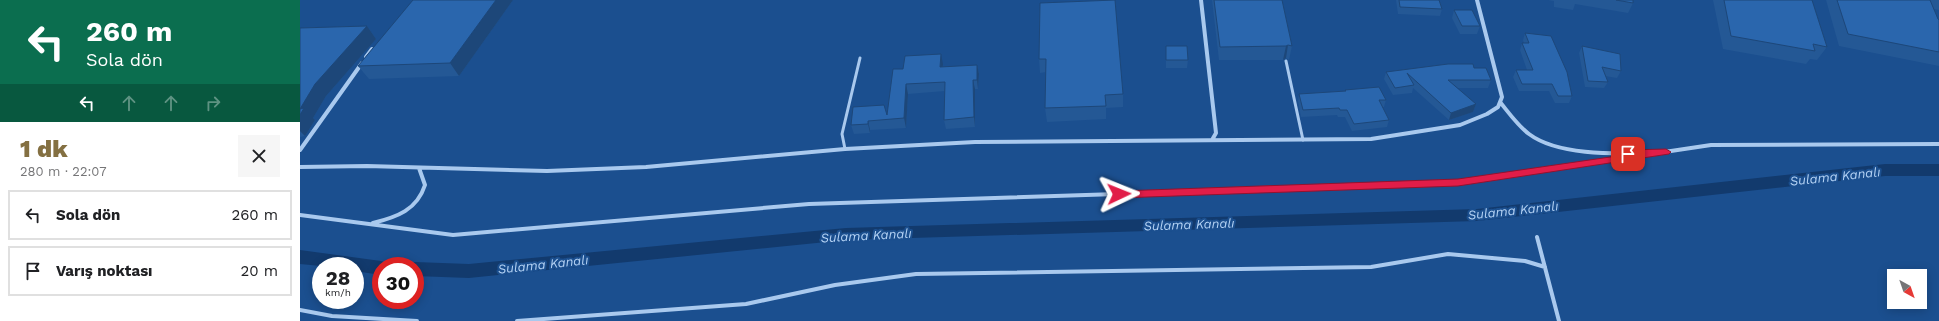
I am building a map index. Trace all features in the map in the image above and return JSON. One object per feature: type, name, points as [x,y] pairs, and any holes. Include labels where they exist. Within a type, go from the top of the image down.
[{"type":"street","points":[[1201,0],[1216,133],[1212,140]]},
{"type":"street","points":[[300,167],[547,171],[638,167],[845,149],[975,142],[1371,139],[1460,125],[1487,114],[1498,107],[1502,97],[1477,0]]},
{"type":"street","points":[[300,150],[372,49]]},
{"type":"street","points":[[1500,102],[1528,134],[1548,143],[1615,154],[1666,152]]},
{"type":"street","points":[[300,215],[453,235],[809,204],[1458,183],[1711,145],[1939,144]]},
{"type":"street","points":[[370,224],[402,215],[411,210],[418,202],[425,185],[419,168]]},
{"type":"street","points":[[1537,237],[1559,321]]},
{"type":"street","points":[[517,321],[656,312],[746,304],[835,285],[916,274],[1371,267],[1448,254],[1525,261],[1545,268]]},
{"type":"street","points":[[300,310],[332,316],[417,321]]},
{"type":"lane","points":[[845,149],[842,134],[860,58]]},
{"type":"lane","points":[[1286,61],[1303,140]]},
{"type":"building","points":[[413,0],[496,0],[450,63],[358,66]]},
{"type":"building","points":[[1115,0],[1123,94],[1105,95],[1106,106],[1045,108],[1046,59],[1039,59],[1040,3]]},
{"type":"building","points":[[1214,0],[1282,0],[1292,46],[1220,47]]},
{"type":"building","points":[[1399,0],[1439,0],[1442,9],[1400,7]]},
{"type":"building","points":[[1616,0],[1633,0],[1633,3]]},
{"type":"building","points":[[1724,0],[1812,0],[1827,47],[1813,44],[1815,51],[1731,36]]},
{"type":"building","points":[[1837,0],[1930,0],[1939,20],[1939,52],[1848,34]]},
{"type":"building","points":[[1454,10],[1472,10],[1480,26],[1462,26]]},
{"type":"building","points":[[367,26],[315,84],[300,109],[300,28]]},
{"type":"building","points":[[1525,33],[1551,36],[1567,72],[1572,96],[1558,96],[1552,84],[1522,84],[1516,70],[1533,70],[1522,43],[1529,43]]},
{"type":"building","points":[[1166,46],[1187,46],[1188,60],[1166,60]]},
{"type":"building","points":[[1582,46],[1620,54],[1621,71],[1602,67],[1608,82],[1588,81]]},
{"type":"building","points":[[941,54],[940,67],[977,65],[977,80],[973,80],[974,117],[944,120],[945,82],[906,84],[904,118],[868,121],[868,124],[851,125],[853,107],[884,105],[887,115],[893,69],[903,69],[905,56]]},
{"type":"building","points":[[1448,64],[1473,64],[1474,68],[1486,68],[1491,80],[1448,80],[1476,104],[1451,113],[1407,73],[1414,85],[1395,88],[1386,72]]},
{"type":"building","points":[[1379,87],[1386,100],[1379,100],[1389,120],[1354,124],[1347,110],[1340,110],[1339,108],[1303,110],[1299,94],[1346,91],[1345,90]]},
{"type":"building","points":[[304,108],[300,115],[300,109]]},
{"type":"waterway","name":"Sulama Kanalı","points":[[424,269],[469,271],[846,234],[1477,215],[1885,170],[1939,170]]},
{"type":"waterway","name":"Sulama Kanalı","points":[[300,257],[372,267]]},
{"type":"route","points":[[1119,194],[1458,183],[1666,152],[1628,154]]}]
